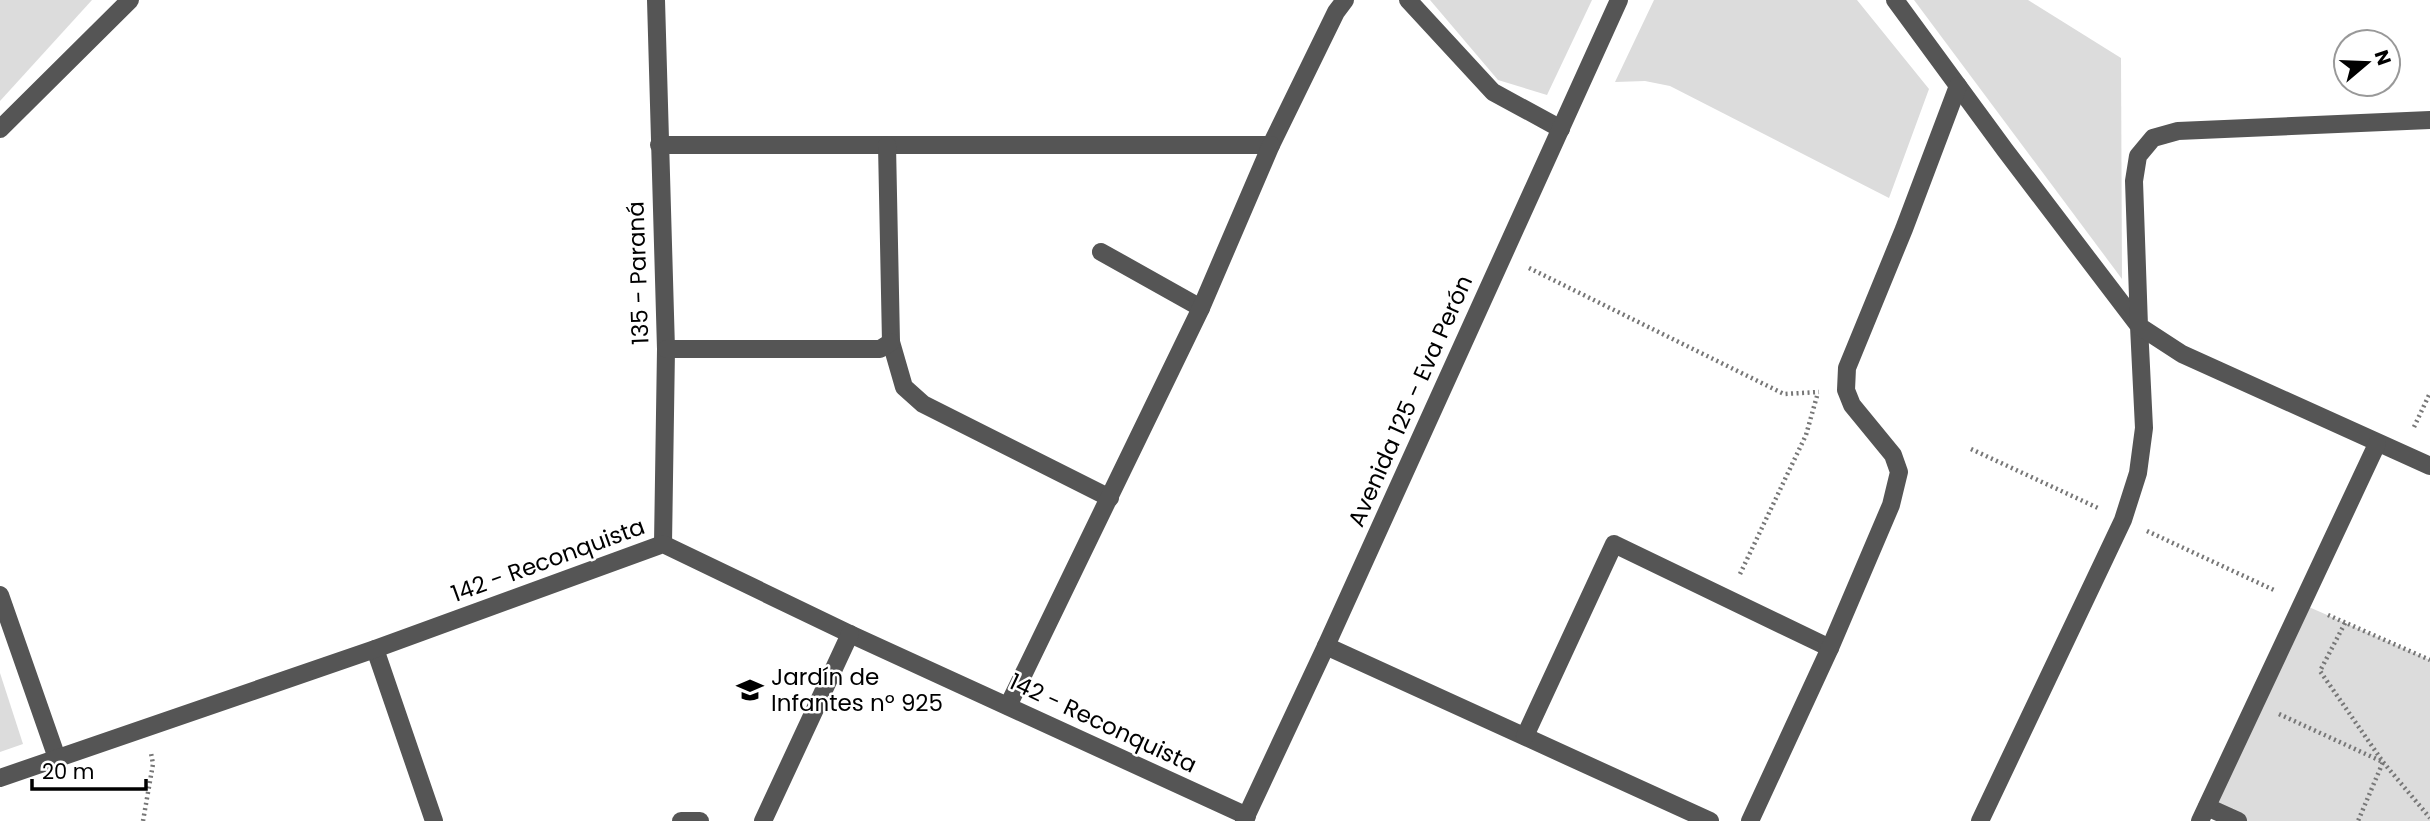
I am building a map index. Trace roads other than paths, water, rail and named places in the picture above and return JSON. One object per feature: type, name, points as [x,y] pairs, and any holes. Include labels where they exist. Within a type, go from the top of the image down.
[{"type":"street","points":[[0,129],[130,0]]},
{"type":"street","name":"135 - Paraná","points":[[656,0],[666,349],[663,544]]},
{"type":"street","points":[[1008,706],[1201,307],[1271,145],[1336,12],[1345,0]]},
{"type":"street","points":[[1408,0],[1493,92],[1561,129]]},
{"type":"street","name":"Avenida 125 - Eva Perón","points":[[1245,818],[1326,646],[1619,0]]},
{"type":"street","points":[[1895,0],[2139,327],[2182,354],[2430,466]]},
{"type":"street","points":[[1750,821],[1830,648],[1891,505],[1899,472],[1893,455],[1852,405],[1846,390],[1847,368],[1904,229],[1958,86]]},
{"type":"street","points":[[1980,821],[2123,520],[2134,485],[2144,428],[2134,181],[2138,156],[2153,138],[2178,131],[2430,120]]},
{"type":"street","points":[[659,145],[1271,145]]},
{"type":"street","points":[[887,145],[891,342],[904,387],[923,404],[1110,498]]},
{"type":"street","points":[[1101,252],[1201,307]]},
{"type":"street","points":[[666,349],[880,349],[891,342]]},
{"type":"street","points":[[2238,821],[2204,814],[2377,444]]},
{"type":"street","name":"142 - Reconquista","points":[[0,778],[375,649],[663,544],[1245,818]]},
{"type":"street","points":[[1525,736],[1614,544],[1830,648]]},
{"type":"street","points":[[0,595],[57,758]]},
{"type":"street","points":[[763,821],[850,634]]},
{"type":"street","points":[[1326,646],[1710,821]]},
{"type":"street","points":[[375,649],[435,821]]},
{"type":"street","points":[[681,821],[700,821]]},
{"type":"place","name":"Jardín de Infantes nº 925","points":[[750,690]]}]
